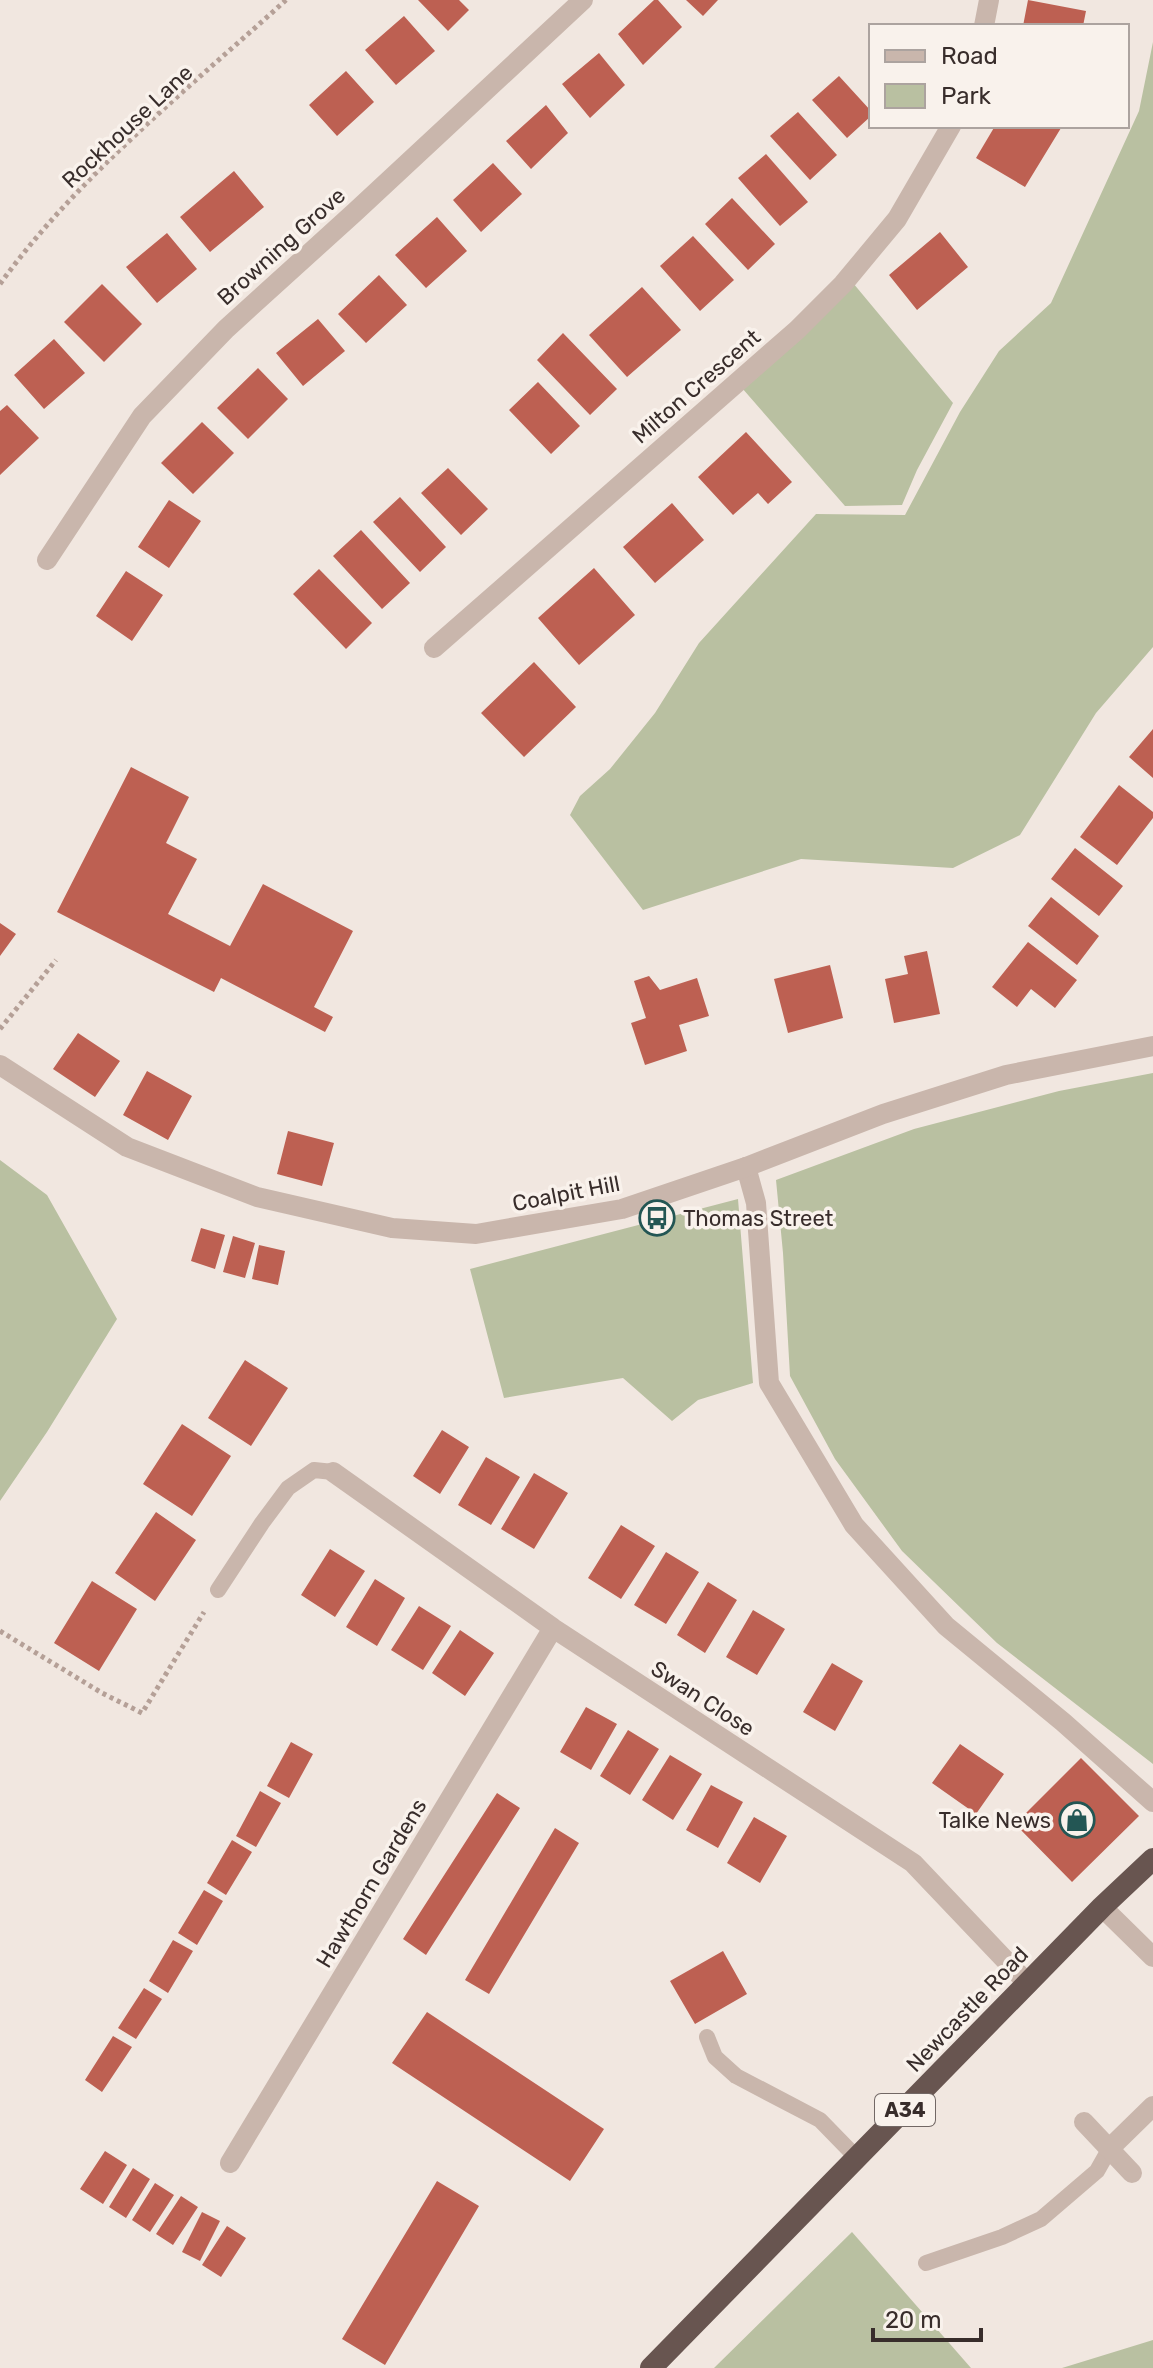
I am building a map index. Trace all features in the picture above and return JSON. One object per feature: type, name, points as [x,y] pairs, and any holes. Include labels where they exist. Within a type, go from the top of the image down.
[{"type":"highway","name":"Newcastle Road","points":[[651,2368],[1102,1907],[1153,1859]]},
{"type":"street","name":"Browning Grove","points":[[47,560],[142,416],[226,329],[583,0]]},
{"type":"street","points":[[984,24],[989,0]]},
{"type":"street","name":"Milton Crescent","points":[[434,648],[797,330],[843,284],[897,219],[950,128]]},
{"type":"street","name":"Coalpit Hill","points":[[0,1065],[127,1147],[257,1197],[392,1228],[476,1234],[622,1209],[746,1167],[883,1114],[1006,1075],[1153,1046]]},
{"type":"street","points":[[746,1167],[756,1203],[769,1383],[854,1525],[946,1626],[1063,1722],[1153,1802]]},
{"type":"street","name":"Swan Close","points":[[333,1472],[553,1628],[913,1863],[1028,1984]]},
{"type":"street","name":"Hawthorn Gardens","points":[[230,2163],[553,1628]]},
{"type":"street","points":[[1102,1907],[1153,1957]]},
{"type":"street","points":[[1110,2148],[1153,2106]]},
{"type":"street","points":[[1084,2122],[1132,2173]]},
{"type":"lane","points":[[218,1590],[288,1488],[314,1470],[333,1472]]},
{"type":"lane","points":[[707,2037],[715,2057],[736,2076],[820,2120],[857,2158]]},
{"type":"lane","points":[[926,2263],[1002,2237],[1041,2219],[1097,2171],[1110,2148]]},
{"type":"path","name":"Rockhouse Lane","points":[[0,284],[29,244],[104,166],[286,0]]},
{"type":"path","points":[[0,1029],[56,960]]},
{"type":"path","points":[[0,1631],[102,1693],[142,1713],[218,1590]]},
{"type":"green space","points":[[1153,42],[1153,647],[1096,713],[1020,835],[953,868],[801,859],[643,910],[570,815],[580,796],[610,769],[655,713],[699,643],[816,514],[905,515],[960,412],[999,351],[1051,303],[1139,111]]},
{"type":"green space","points":[[853,283],[953,403],[902,505],[845,506],[742,388]]},
{"type":"green space","points":[[1153,1073],[1153,1764],[997,1643],[902,1551],[835,1459],[790,1376],[776,1180],[914,1129],[1059,1091]]},
{"type":"green space","points":[[0,1160],[47,1195],[117,1319],[0,1501]]},
{"type":"green space","points":[[738,1199],[753,1383],[698,1400],[672,1421],[623,1378],[504,1398],[470,1269]]},
{"type":"green space","points":[[852,2232],[971,2368],[714,2368]]},
{"type":"green space","points":[[1153,2340],[1153,2368],[1062,2368]]},
{"type":"building","points":[[418,0],[459,0],[469,10],[448,31]]},
{"type":"building","points":[[654,0],[658,0],[682,27],[643,65],[618,34]]},
{"type":"building","points":[[686,0],[718,0],[703,16]]},
{"type":"building","points":[[1028,0],[1086,11],[1083,24],[1023,24]]},
{"type":"building","points":[[404,16],[435,51],[396,85],[365,50]]},
{"type":"building","points":[[599,53],[625,85],[590,118],[562,84]]},
{"type":"building","points":[[346,71],[374,102],[337,136],[309,105]]},
{"type":"building","points":[[839,76],[869,109],[869,118],[847,138],[812,100]]},
{"type":"building","points":[[546,105],[568,133],[531,169],[506,141]]},
{"type":"building","points":[[798,112],[837,155],[810,180],[770,136]]},
{"type":"building","points":[[994,128],[1061,128],[1025,187],[976,158]]},
{"type":"building","points":[[766,154],[808,202],[780,226],[738,178]]},
{"type":"building","points":[[493,163],[522,194],[481,232],[453,200]]},
{"type":"building","points":[[234,171],[264,207],[210,252],[180,217]]},
{"type":"building","points":[[732,198],[775,244],[748,270],[705,224]]},
{"type":"building","points":[[437,217],[467,251],[426,288],[395,255]]},
{"type":"building","points":[[940,232],[968,267],[917,310],[889,275]]},
{"type":"building","points":[[167,233],[197,269],[157,303],[126,267]]},
{"type":"building","points":[[693,236],[734,280],[700,311],[660,266]]},
{"type":"building","points":[[379,275],[407,305],[366,343],[338,314]]},
{"type":"building","points":[[102,284],[142,324],[104,362],[64,322]]},
{"type":"building","points":[[642,287],[681,330],[627,377],[589,335]]},
{"type":"building","points":[[318,319],[345,351],[303,386],[276,353]]},
{"type":"building","points":[[563,333],[617,389],[590,415],[537,360]]},
{"type":"building","points":[[54,339],[85,373],[44,409],[14,375]]},
{"type":"building","points":[[258,368],[288,399],[248,439],[217,408]]},
{"type":"building","points":[[538,382],[580,426],[551,454],[509,410]]},
{"type":"building","points":[[7,405],[39,438],[0,475],[0,411]]},
{"type":"building","points":[[202,422],[234,453],[193,494],[161,463]]},
{"type":"building","points":[[746,432],[792,482],[768,504],[758,493],[733,515],[698,477]]},
{"type":"building","points":[[448,468],[488,509],[461,535],[421,493]]},
{"type":"building","points":[[400,497],[446,547],[420,572],[373,522]]},
{"type":"building","points":[[169,500],[201,521],[169,568],[138,547]]},
{"type":"building","points":[[672,503],[704,540],[655,583],[623,547]]},
{"type":"building","points":[[361,530],[410,583],[382,609],[333,556]]},
{"type":"building","points":[[594,568],[635,615],[579,665],[538,618]]},
{"type":"building","points":[[319,569],[372,623],[346,649],[293,594]]},
{"type":"building","points":[[126,571],[163,595],[132,641],[96,616]]},
{"type":"building","points":[[534,662],[576,707],[524,757],[481,713]]},
{"type":"building","points":[[1153,729],[1153,778],[1129,757]]},
{"type":"building","points":[[131,767],[189,797],[166,843],[197,859],[168,914],[230,946],[263,884],[353,931],[314,1007],[333,1017],[325,1032],[221,978],[214,992],[57,912]]},
{"type":"building","points":[[1119,785],[1153,812],[1153,818],[1117,865],[1080,837]]},
{"type":"building","points":[[1075,848],[1123,886],[1099,916],[1051,879]]},
{"type":"building","points":[[1051,897],[1099,936],[1077,965],[1028,926]]},
{"type":"building","points":[[0,923],[16,934],[0,956]]},
{"type":"building","points":[[1028,942],[1077,980],[1055,1008],[1031,989],[1017,1007],[992,987]]},
{"type":"building","points":[[927,951],[940,1014],[894,1023],[885,979],[908,974],[904,956]]},
{"type":"building","points":[[830,965],[843,1018],[788,1033],[774,979]]},
{"type":"building","points":[[649,976],[660,990],[697,978],[709,1016],[679,1025],[687,1051],[645,1065],[631,1023],[646,1018],[634,981]]},
{"type":"building","points":[[78,1033],[120,1061],[95,1097],[53,1069]]},
{"type":"building","points":[[147,1071],[192,1096],[168,1140],[123,1115]]},
{"type":"building","points":[[288,1131],[334,1143],[322,1186],[277,1174]]},
{"type":"building","points":[[201,1228],[225,1235],[215,1269],[191,1261]]},
{"type":"building","points":[[233,1236],[255,1243],[245,1278],[223,1272]]},
{"type":"building","points":[[259,1245],[285,1251],[278,1285],[252,1279]]},
{"type":"building","points":[[245,1360],[288,1388],[251,1446],[208,1418]]},
{"type":"building","points":[[182,1424],[231,1456],[192,1516],[143,1484]]},
{"type":"building","points":[[442,1430],[469,1447],[440,1494],[413,1476]]},
{"type":"building","points":[[486,1457],[520,1477],[491,1525],[458,1505]]},
{"type":"building","points":[[534,1473],[568,1493],[534,1549],[501,1529]]},
{"type":"building","points":[[156,1512],[196,1540],[155,1601],[115,1573]]},
{"type":"building","points":[[621,1525],[655,1546],[621,1599],[588,1578]]},
{"type":"building","points":[[330,1549],[365,1571],[335,1617],[301,1595]]},
{"type":"building","points":[[666,1552],[699,1572],[666,1624],[634,1605]]},
{"type":"building","points":[[375,1579],[405,1598],[377,1646],[346,1627]]},
{"type":"building","points":[[92,1581],[137,1609],[99,1671],[54,1643]]},
{"type":"building","points":[[708,1582],[737,1600],[705,1653],[677,1635]]},
{"type":"building","points":[[419,1606],[451,1626],[423,1670],[391,1650]]},
{"type":"building","points":[[753,1610],[785,1629],[757,1675],[726,1657]]},
{"type":"building","points":[[460,1630],[494,1653],[465,1696],[432,1673]]},
{"type":"building","points":[[832,1663],[863,1681],[835,1731],[803,1712]]},
{"type":"building","points":[[586,1707],[617,1724],[591,1770],[560,1752]]},
{"type":"building","points":[[628,1730],[659,1749],[630,1795],[600,1776]]},
{"type":"building","points":[[291,1742],[313,1754],[289,1798],[267,1786]]},
{"type":"building","points":[[960,1744],[1004,1774],[976,1814],[932,1783]]},
{"type":"building","points":[[670,1755],[702,1774],[673,1820],[642,1800]]},
{"type":"building","name":"Talke News","points":[[1081,1758],[1139,1816],[1072,1882],[1015,1824]]},
{"type":"building","points":[[711,1785],[743,1802],[718,1848],[686,1830]]},
{"type":"building","points":[[260,1791],[281,1803],[256,1847],[236,1836]]},
{"type":"building","points":[[497,1793],[520,1808],[426,1955],[403,1939]]},
{"type":"building","points":[[754,1817],[787,1836],[760,1883],[727,1863]]},
{"type":"building","points":[[555,1828],[579,1843],[489,1994],[465,1980]]},
{"type":"building","points":[[232,1840],[252,1852],[226,1895],[207,1883]]},
{"type":"building","points":[[204,1890],[223,1901],[197,1945],[178,1933]]},
{"type":"building","points":[[173,1940],[193,1951],[168,1993],[149,1981]]},
{"type":"building","points":[[723,1951],[747,1994],[695,2024],[670,1981]]},
{"type":"building","points":[[144,1988],[162,1999],[136,2039],[118,2028]]},
{"type":"building","points":[[427,2012],[604,2129],[570,2181],[392,2063]]},
{"type":"building","points":[[113,2036],[132,2047],[102,2092],[85,2080]]},
{"type":"building","points":[[105,2151],[127,2165],[103,2204],[80,2189]]},
{"type":"building","points":[[133,2168],[150,2179],[126,2218],[109,2207]]},
{"type":"building","points":[[437,2181],[479,2206],[385,2365],[342,2339]]},
{"type":"building","points":[[155,2183],[174,2195],[150,2232],[132,2220]]},
{"type":"building","points":[[181,2196],[198,2207],[173,2245],[156,2234]]},
{"type":"building","points":[[202,2212],[220,2221],[200,2261],[182,2252]]},
{"type":"building","points":[[227,2226],[246,2238],[221,2277],[202,2265]]},
{"type":"place","name":"Thomas Street","points":[[657,1218]]},
{"type":"place","name":"Talke News","points":[[1077,1820]]}]
